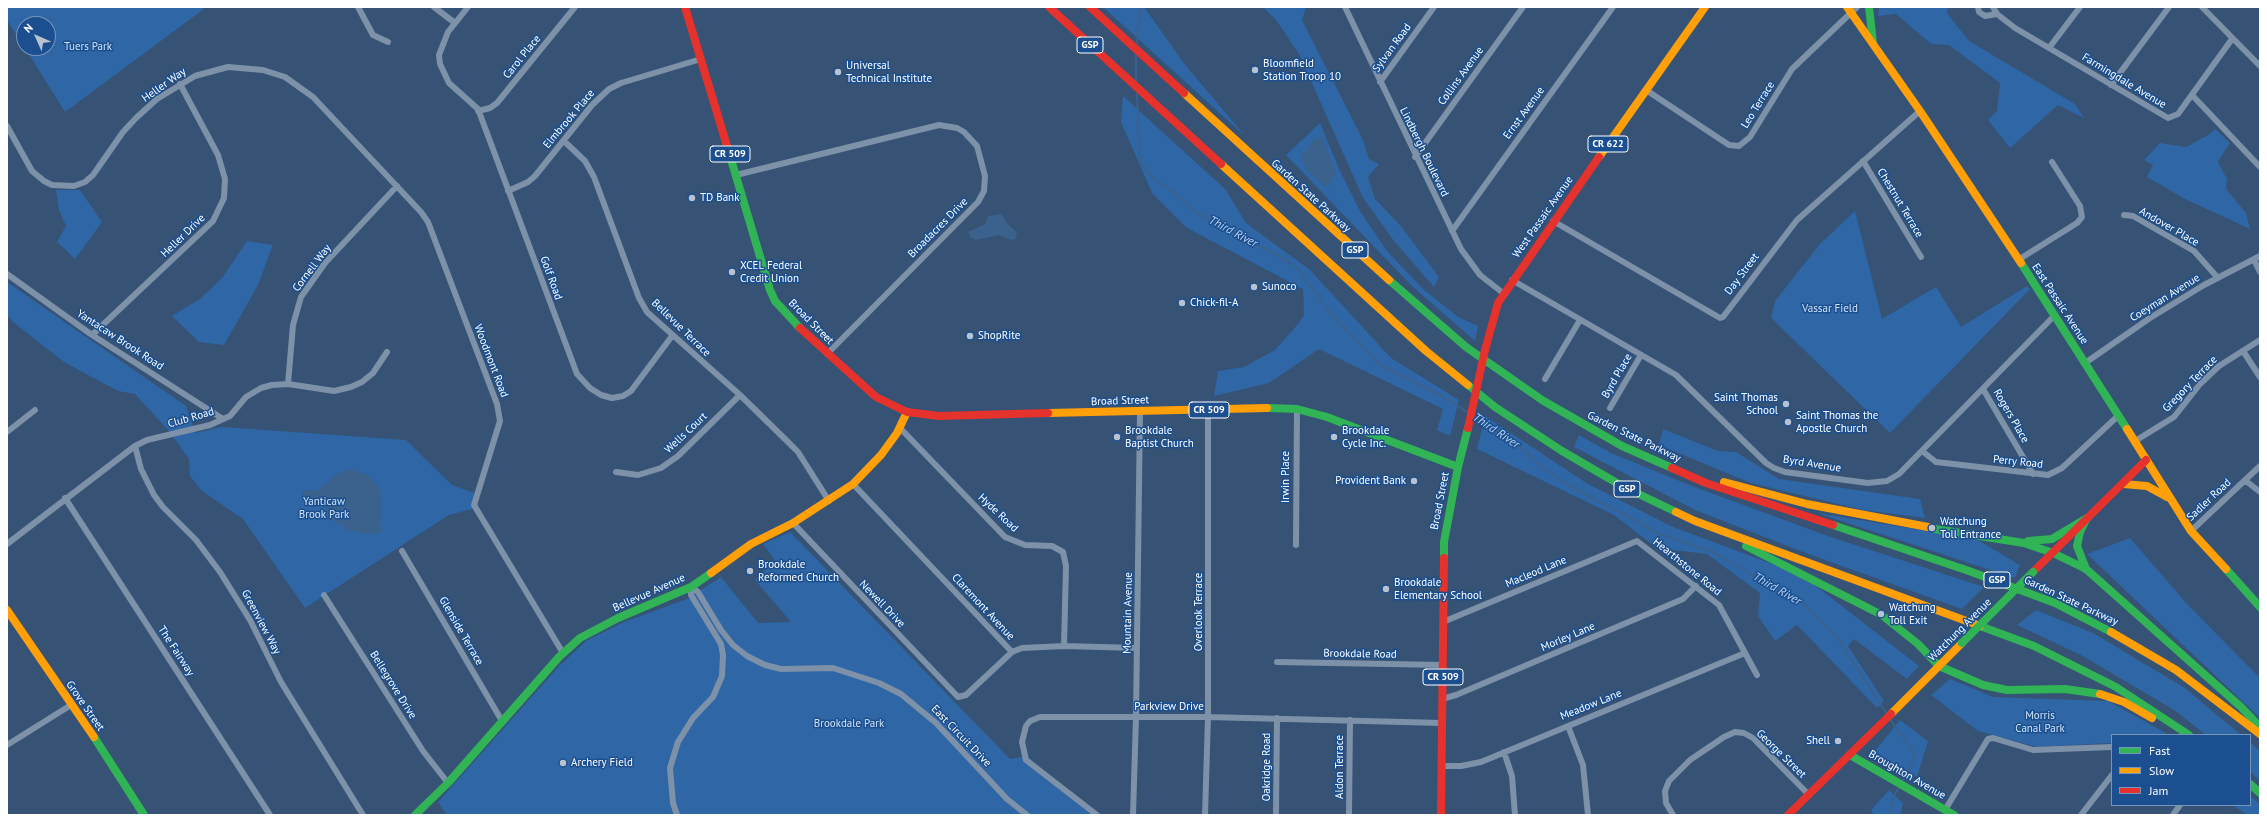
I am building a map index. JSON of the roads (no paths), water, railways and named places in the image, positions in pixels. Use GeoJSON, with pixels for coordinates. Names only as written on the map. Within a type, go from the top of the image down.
{"type":"FeatureCollection","features":[{"type":"Feature","properties":{"kind":"main road","name":"Broad Street"},"geometry":{"type":"LineString","coordinates":[[685,7],[770,290],[785,313],[827,354],[868,392],[896,409],[907,412],[942,416],[1297,409],[1327,417],[1458,467],[1444,542],[1443,665],[1440,723],[1442,815]]}},
{"type":"Feature","properties":{"kind":"main road","name":"GSP"},"geometry":{"type":"LineString","coordinates":[[1049,7],[1398,326],[1462,381],[1501,411],[1568,455],[1622,486],[1695,521],[2034,646],[2116,687],[2187,734]]}},
{"type":"Feature","properties":{"kind":"main road","name":"Garden State Parkway"},"geometry":{"type":"LineString","coordinates":[[1090,7],[1391,283],[1466,347],[1504,374],[1579,422],[1664,465],[1750,499],[1969,570],[2055,603],[2124,638],[2176,670],[2214,697],[2260,734]]}},
{"type":"Feature","properties":{"kind":"main road","name":"West Passaic Avenue"},"geometry":{"type":"LineString","coordinates":[[1458,467],[1494,312],[1503,293],[1705,7]]}},
{"type":"Feature","properties":{"kind":"main road"},"geometry":{"type":"LineString","coordinates":[[1869,7],[1873,44]]}},
{"type":"Feature","properties":{"kind":"main road","name":"East Passaic Avenue"},"geometry":{"type":"LineString","coordinates":[[1852,9],[1873,44],[1920,111],[2055,315],[2136,441],[2146,460],[2191,531],[2260,607]]}},
{"type":"Feature","properties":{"kind":"main road","name":"Bellevue Avenue"},"geometry":{"type":"LineString","coordinates":[[415,815],[448,783],[563,653],[580,638],[597,628],[691,587],[751,544],[793,523],[829,501],[853,484],[881,454],[900,428],[907,412]]}},
{"type":"Feature","properties":{"kind":"main road","name":"Watchung Avenue"},"geometry":{"type":"LineString","coordinates":[[1788,815],[2146,460]]}},
{"type":"Feature","properties":{"kind":"main road"},"geometry":{"type":"LineString","coordinates":[[1664,465],[1806,504],[1932,528],[2015,540],[2052,539],[2088,518]]}},
{"type":"Feature","properties":{"kind":"main road"},"geometry":{"type":"LineString","coordinates":[[2123,484],[2147,486],[2158,490],[2174,504]]}},
{"type":"Feature","properties":{"kind":"main road"},"geometry":{"type":"LineString","coordinates":[[2086,569],[2078,553],[2077,540],[2088,518]]}},
{"type":"Feature","properties":{"kind":"main road"},"geometry":{"type":"LineString","coordinates":[[1695,521],[1813,578],[1881,614],[1918,644],[1939,666],[1994,688],[2082,690],[2111,697],[2140,711],[2177,734]]}},
{"type":"Feature","properties":{"kind":"main road"},"geometry":{"type":"LineString","coordinates":[[2015,540],[2053,553],[2086,569],[2224,692],[2260,727]]}},
{"type":"Feature","properties":{"kind":"main road","name":"Grove Street"},"geometry":{"type":"LineString","coordinates":[[7,610],[108,758],[143,814]]}},
{"type":"Feature","properties":{"kind":"main road","name":"Broughton Avenue"},"geometry":{"type":"LineString","coordinates":[[1850,755],[1954,815]]}},
{"type":"Feature","properties":{"kind":"main road"},"geometry":{"type":"LineString","coordinates":[[2251,785],[2260,793]]}},
{"type":"Feature","properties":{"kind":"street"},"geometry":{"type":"LineString","coordinates":[[358,7],[374,35],[388,42]]}},
{"type":"Feature","properties":{"kind":"street"},"geometry":{"type":"LineString","coordinates":[[434,7],[455,23],[468,7]]}},
{"type":"Feature","properties":{"kind":"street","name":"Carol Place"},"geometry":{"type":"LineString","coordinates":[[478,111],[490,108],[498,103],[575,7]]}},
{"type":"Feature","properties":{"kind":"street","name":"Sylvan Road"},"geometry":{"type":"LineString","coordinates":[[1380,82],[1434,7]]}},
{"type":"Feature","properties":{"kind":"street","name":"Collins Avenue"},"geometry":{"type":"LineString","coordinates":[[1415,157],[1523,7]]}},
{"type":"Feature","properties":{"kind":"street","name":"Ernst Avenue"},"geometry":{"type":"LineString","coordinates":[[1452,231],[1612,7]]}},
{"type":"Feature","properties":{"kind":"street"},"geometry":{"type":"LineString","coordinates":[[1978,7],[1979,12],[1985,16],[1996,14],[1993,7]]}},
{"type":"Feature","properties":{"kind":"street"},"geometry":{"type":"LineString","coordinates":[[2049,48],[2080,7]]}},
{"type":"Feature","properties":{"kind":"street"},"geometry":{"type":"LineString","coordinates":[[2111,85],[2169,7]]}},
{"type":"Feature","properties":{"kind":"street"},"geometry":{"type":"LineString","coordinates":[[2202,7],[2260,66]]}},
{"type":"Feature","properties":{"kind":"street","name":"Lindbergh Boulevard"},"geometry":{"type":"LineString","coordinates":[[1347,8],[1415,157],[1452,231],[1469,262],[1490,284],[1503,293]]}},
{"type":"Feature","properties":{"kind":"street","name":"Leo Terrace"},"geometry":{"type":"LineString","coordinates":[[1646,90],[1728,146],[1739,146],[1750,137],[1792,69],[1852,9]]}},
{"type":"Feature","properties":{"kind":"street","name":"Farmingdale Avenue"},"geometry":{"type":"LineString","coordinates":[[1996,14],[2049,48],[2168,118],[2174,117],[2192,95],[2232,39]]}},
{"type":"Feature","properties":{"kind":"street","name":"Golf Road"},"geometry":{"type":"LineString","coordinates":[[455,23],[448,32],[439,55],[444,74],[449,83],[474,103],[478,111],[571,363],[577,374],[590,388],[601,395],[612,398],[628,393],[672,336]]}},
{"type":"Feature","properties":{"kind":"street","name":"Elmbrook Place"},"geometry":{"type":"LineString","coordinates":[[508,191],[528,182],[535,176],[592,105],[609,89],[621,82],[701,59]]}},
{"type":"Feature","properties":{"kind":"street","name":"Heller Way"},"geometry":{"type":"LineString","coordinates":[[7,126],[32,171],[44,181],[52,185],[74,186],[85,182],[93,175],[123,132],[136,118],[157,99],[180,84],[206,72],[228,67],[257,69],[285,77],[313,97],[397,186]]}},
{"type":"Feature","properties":{"kind":"street","name":"Heller Drive"},"geometry":{"type":"LineString","coordinates":[[92,335],[213,221],[224,198],[225,179],[218,155],[180,84]]}},
{"type":"Feature","properties":{"kind":"street"},"geometry":{"type":"LineString","coordinates":[[2192,95],[2260,167]]}},
{"type":"Feature","properties":{"kind":"street","name":"Day Street"},"geometry":{"type":"LineString","coordinates":[[1553,221],[1720,318],[1723,317],[1797,220],[1920,111]]}},
{"type":"Feature","properties":{"kind":"street","name":"Broadacres Drive"},"geometry":{"type":"LineString","coordinates":[[736,175],[939,125],[957,128],[964,132],[977,146],[985,176],[984,191],[978,202],[827,354]]}},
{"type":"Feature","properties":{"kind":"street","name":"Bellevue Terrace"},"geometry":{"type":"LineString","coordinates":[[564,141],[585,161],[594,177],[639,298],[647,312],[672,336],[740,395],[798,452],[829,501]]}},
{"type":"Feature","properties":{"kind":"street","name":"Chestnut Terrace"},"geometry":{"type":"LineString","coordinates":[[1863,160],[1921,257]]}},
{"type":"Feature","properties":{"kind":"street"},"geometry":{"type":"LineString","coordinates":[[2018,260],[2077,223],[2082,216],[2080,206],[2052,162]]}},
{"type":"Feature","properties":{"kind":"street","name":"Cornell Way"},"geometry":{"type":"LineString","coordinates":[[288,384],[293,325],[301,297],[325,263],[397,186]]}},
{"type":"Feature","properties":{"kind":"street","name":"Woodmont Road"},"geometry":{"type":"LineString","coordinates":[[397,186],[421,212],[428,222],[497,404],[500,421],[474,504],[563,653]]}},
{"type":"Feature","properties":{"kind":"street","name":"Andover Place"},"geometry":{"type":"LineString","coordinates":[[2124,215],[2133,216],[2194,251],[2218,278]]}},
{"type":"Feature","properties":{"kind":"street","name":"Coeyman Avenue"},"geometry":{"type":"LineString","coordinates":[[2085,363],[2150,318],[2218,278],[2260,256]]}},
{"type":"Feature","properties":{"kind":"street"},"geometry":{"type":"LineString","coordinates":[[2254,260],[2260,272]]}},
{"type":"Feature","properties":{"kind":"street","name":"Yantacaw Brook Road"},"geometry":{"type":"LineString","coordinates":[[7,274],[92,335],[223,419]]}},
{"type":"Feature","properties":{"kind":"street","name":"Byrd Avenue"},"geometry":{"type":"LineString","coordinates":[[1512,280],[1676,375],[1766,463],[1774,468],[1785,472],[1877,483],[1899,474],[2055,315]]}},
{"type":"Feature","properties":{"kind":"street"},"geometry":{"type":"LineString","coordinates":[[1545,379],[1580,320]]}},
{"type":"Feature","properties":{"kind":"street","name":"Gregory Terrace"},"geometry":{"type":"LineString","coordinates":[[2136,441],[2174,417],[2200,384],[2219,366],[2260,340]]}},
{"type":"Feature","properties":{"kind":"street"},"geometry":{"type":"LineString","coordinates":[[2243,351],[2260,377]]}},
{"type":"Feature","properties":{"kind":"street","name":"Club Road"},"geometry":{"type":"LineString","coordinates":[[7,544],[65,498],[135,446],[147,440],[210,425],[230,416],[246,397],[261,388],[272,384],[288,384],[334,391],[351,387],[362,382],[373,373],[387,352]]}},
{"type":"Feature","properties":{"kind":"street","name":"Byrd Place"},"geometry":{"type":"LineString","coordinates":[[1610,408],[1640,355]]}},
{"type":"Feature","properties":{"kind":"street","name":"Rogers Place"},"geometry":{"type":"LineString","coordinates":[[1983,389],[2033,474]]}},
{"type":"Feature","properties":{"kind":"street","name":"Wells Court"},"geometry":{"type":"LineString","coordinates":[[616,472],[638,476],[661,468],[678,456],[740,395]]}},
{"type":"Feature","properties":{"kind":"street","name":"Irwin Place"},"geometry":{"type":"LineString","coordinates":[[1296,545],[1297,409]]}},
{"type":"Feature","properties":{"kind":"street"},"geometry":{"type":"LineString","coordinates":[[7,432],[35,410]]}},
{"type":"Feature","properties":{"kind":"street","name":"Overlook Terrace"},"geometry":{"type":"LineString","coordinates":[[1205,815],[1208,717],[1208,410]]}},
{"type":"Feature","properties":{"kind":"street","name":"Mountain Avenue"},"geometry":{"type":"LineString","coordinates":[[1132,815],[1136,717],[1140,411]]}},
{"type":"Feature","properties":{"kind":"street","name":"Perry Road"},"geometry":{"type":"LineString","coordinates":[[1922,451],[1936,462],[2033,474],[2054,473],[2118,415]]}},
{"type":"Feature","properties":{"kind":"street","name":"Hyde Road"},"geometry":{"type":"LineString","coordinates":[[900,428],[1005,537],[1026,545],[1052,546],[1063,552],[1066,566],[1064,646]]}},
{"type":"Feature","properties":{"kind":"street","name":"Greenview Way"},"geometry":{"type":"LineString","coordinates":[[135,446],[141,469],[154,495],[163,507],[196,540],[220,572],[250,620],[284,687],[363,815]]}},
{"type":"Feature","properties":{"kind":"street"},"geometry":{"type":"LineString","coordinates":[[2246,481],[2260,466]]}},
{"type":"Feature","properties":{"kind":"street","name":"Sadler Road"},"geometry":{"type":"LineString","coordinates":[[2191,531],[2246,481],[2260,492]]}},
{"type":"Feature","properties":{"kind":"street","name":"Claremont Avenue"},"geometry":{"type":"LineString","coordinates":[[853,484],[1012,652],[1022,648],[1064,646],[1137,648]]}},
{"type":"Feature","properties":{"kind":"street","name":"The Fairway"},"geometry":{"type":"LineString","coordinates":[[65,498],[270,815]]}},
{"type":"Feature","properties":{"kind":"street","name":"Newell Drive"},"geometry":{"type":"LineString","coordinates":[[793,523],[958,697],[966,695],[1012,652]]}},
{"type":"Feature","properties":{"kind":"street","name":"Macleod Lane"},"geometry":{"type":"LineString","coordinates":[[1443,622],[1637,541]]}},
{"type":"Feature","properties":{"kind":"street","name":"Hearthstone Road"},"geometry":{"type":"LineString","coordinates":[[1637,541],[1719,605],[1757,675]]}},
{"type":"Feature","properties":{"kind":"street","name":"Glenside Terrace"},"geometry":{"type":"LineString","coordinates":[[402,551],[502,721]]}},
{"type":"Feature","properties":{"kind":"street","name":"Morley Lane"},"geometry":{"type":"LineString","coordinates":[[1442,699],[1456,695],[1683,599],[1696,586]]}},
{"type":"Feature","properties":{"kind":"street"},"geometry":{"type":"LineString","coordinates":[[677,815],[673,803],[670,768],[678,742],[693,718],[712,697],[722,676],[723,656],[721,644],[691,595],[691,587]]}},
{"type":"Feature","properties":{"kind":"street","name":"East Circuit Drive"},"geometry":{"type":"LineString","coordinates":[[691,587],[698,592],[721,630],[733,645],[747,656],[765,665],[781,669],[833,668],[879,683],[901,694],[936,723],[1007,799],[1026,815]]}},
{"type":"Feature","properties":{"kind":"street","name":"Bellegrove Drive"},"geometry":{"type":"LineString","coordinates":[[324,595],[423,751],[448,783]]}},
{"type":"Feature","properties":{"kind":"street","name":"Meadow Lane"},"geometry":{"type":"LineString","coordinates":[[1441,766],[1470,765],[1745,652]]}},
{"type":"Feature","properties":{"kind":"street","name":"Brookdale Road"},"geometry":{"type":"LineString","coordinates":[[1277,662],[1443,665]]}},
{"type":"Feature","properties":{"kind":"street"},"geometry":{"type":"LineString","coordinates":[[7,744],[71,705]]}},
{"type":"Feature","properties":{"kind":"street","name":"Parkview Drive"},"geometry":{"type":"LineString","coordinates":[[1097,815],[1026,760],[1022,742],[1026,726],[1030,721],[1040,717],[1208,717],[1440,723]]}},
{"type":"Feature","properties":{"kind":"street","name":"Oakridge Road"},"geometry":{"type":"LineString","coordinates":[[1276,815],[1277,718]]}},
{"type":"Feature","properties":{"kind":"street","name":"Aldon Terrace"},"geometry":{"type":"LineString","coordinates":[[1349,815],[1350,720]]}},
{"type":"Feature","properties":{"kind":"street"},"geometry":{"type":"LineString","coordinates":[[1568,726],[1583,765],[1588,815]]}},
{"type":"Feature","properties":{"kind":"street","name":"George Street"},"geometry":{"type":"LineString","coordinates":[[1673,815],[1666,803],[1665,791],[1669,781],[1690,760],[1724,737],[1735,732],[1744,733],[1753,738],[1809,795]]}},
{"type":"Feature","properties":{"kind":"street"},"geometry":{"type":"LineString","coordinates":[[1945,810],[1988,739],[1993,738],[2033,750],[2111,747]]}},
{"type":"Feature","properties":{"kind":"street"},"geometry":{"type":"LineString","coordinates":[[1504,752],[1512,776],[1515,815]]}},
{"type":"Feature","properties":{"kind":"street"},"geometry":{"type":"LineString","coordinates":[[2081,815],[2111,776]]}},
{"type":"Feature","properties":{"kind":"street"},"geometry":{"type":"LineString","coordinates":[[2173,815],[2179,806]]}},
{"type":"Feature","properties":{"kind":"waterway","name":"Third River"},"geometry":{"type":"LineString","coordinates":[[1137,44],[1140,7]]}},
{"type":"Feature","properties":{"kind":"waterway","name":"Third River"},"geometry":{"type":"LineString","coordinates":[[1136,54],[1136,82]]}},
{"type":"Feature","properties":{"kind":"waterway","name":"Third River"},"geometry":{"type":"LineString","coordinates":[[1137,94],[1140,162],[1155,180],[1171,190],[1195,212],[1295,265],[1329,311],[1379,364],[1445,398],[1469,413]]}},
{"type":"Feature","properties":{"kind":"waterway","name":"Third River"},"geometry":{"type":"LineString","coordinates":[[1473,416],[1519,446],[1545,469],[1567,484],[1660,534],[1711,551],[1803,603],[1837,637],[1887,714]]}},
{"type":"Feature","properties":{"kind":"waterway","name":"Third River"},"geometry":{"type":"LineString","coordinates":[[1889,718],[1915,754],[1911,767],[1902,782]]}},
{"type":"Feature","properties":{"kind":"waterway","name":"Third River"},"geometry":{"type":"LineString","coordinates":[[1889,815],[1893,797],[1900,786]]}},
{"type":"Feature","properties":{"kind":"place","name":"Bloomfield Station Troop 10"},"geometry":{"type":"Point","coordinates":[1255,70]}},
{"type":"Feature","properties":{"kind":"place","name":"Universal Technical Institute"},"geometry":{"type":"Point","coordinates":[838,72]}},
{"type":"Feature","properties":{"kind":"place","name":"TD Bank"},"geometry":{"type":"Point","coordinates":[692,198]}},
{"type":"Feature","properties":{"kind":"place","name":"XCEL Federal Credit Union"},"geometry":{"type":"Point","coordinates":[732,272]}},
{"type":"Feature","properties":{"kind":"place","name":"Sunoco"},"geometry":{"type":"Point","coordinates":[1254,287]}},
{"type":"Feature","properties":{"kind":"place","name":"Chick-fil-A"},"geometry":{"type":"Point","coordinates":[1182,303]}},
{"type":"Feature","properties":{"kind":"place","name":"ShopRite"},"geometry":{"type":"Point","coordinates":[970,336]}},
{"type":"Feature","properties":{"kind":"place","name":"Saint Thomas School"},"geometry":{"type":"Point","coordinates":[1786,404]}},
{"type":"Feature","properties":{"kind":"place","name":"Saint Thomas the Apostle Church"},"geometry":{"type":"Point","coordinates":[1788,422]}},
{"type":"Feature","properties":{"kind":"place","name":"Brookdale Baptist Church"},"geometry":{"type":"Point","coordinates":[1117,437]}},
{"type":"Feature","properties":{"kind":"place","name":"Brookdale Cycle Inc."},"geometry":{"type":"Point","coordinates":[1334,437]}},
{"type":"Feature","properties":{"kind":"place","name":"Provident Bank"},"geometry":{"type":"Point","coordinates":[1414,481]}},
{"type":"Feature","properties":{"kind":"place","name":"Watchung Toll Entrance"},"geometry":{"type":"Point","coordinates":[1932,528]}},
{"type":"Feature","properties":{"kind":"place","name":"Brookdale Reformed Church"},"geometry":{"type":"Point","coordinates":[750,571]}},
{"type":"Feature","properties":{"kind":"place","name":"Brookdale Elementary School"},"geometry":{"type":"Point","coordinates":[1386,589]}},
{"type":"Feature","properties":{"kind":"place","name":"Watchung Toll Exit"},"geometry":{"type":"Point","coordinates":[1881,614]}},
{"type":"Feature","properties":{"kind":"place","name":"Shell"},"geometry":{"type":"Point","coordinates":[1838,741]}},
{"type":"Feature","properties":{"kind":"place","name":"Archery Field"},"geometry":{"type":"Point","coordinates":[563,763]}},
{"type":"Feature","properties":{"kind":"park label","name":"Tuers Park"},"geometry":{"type":"Point","coordinates":[88,47]}},
{"type":"Feature","properties":{"kind":"park label","name":"Vassar Field"},"geometry":{"type":"Point","coordinates":[1830,309]}},
{"type":"Feature","properties":{"kind":"park label","name":"Yanticaw Brook Park"},"geometry":{"type":"Point","coordinates":[324,508]}},
{"type":"Feature","properties":{"kind":"park label","name":"Morris Canal Park"},"geometry":{"type":"Point","coordinates":[2040,722]}},
{"type":"Feature","properties":{"kind":"park label","name":"Brookdale Park"},"geometry":{"type":"Point","coordinates":[849,724]}}]}
